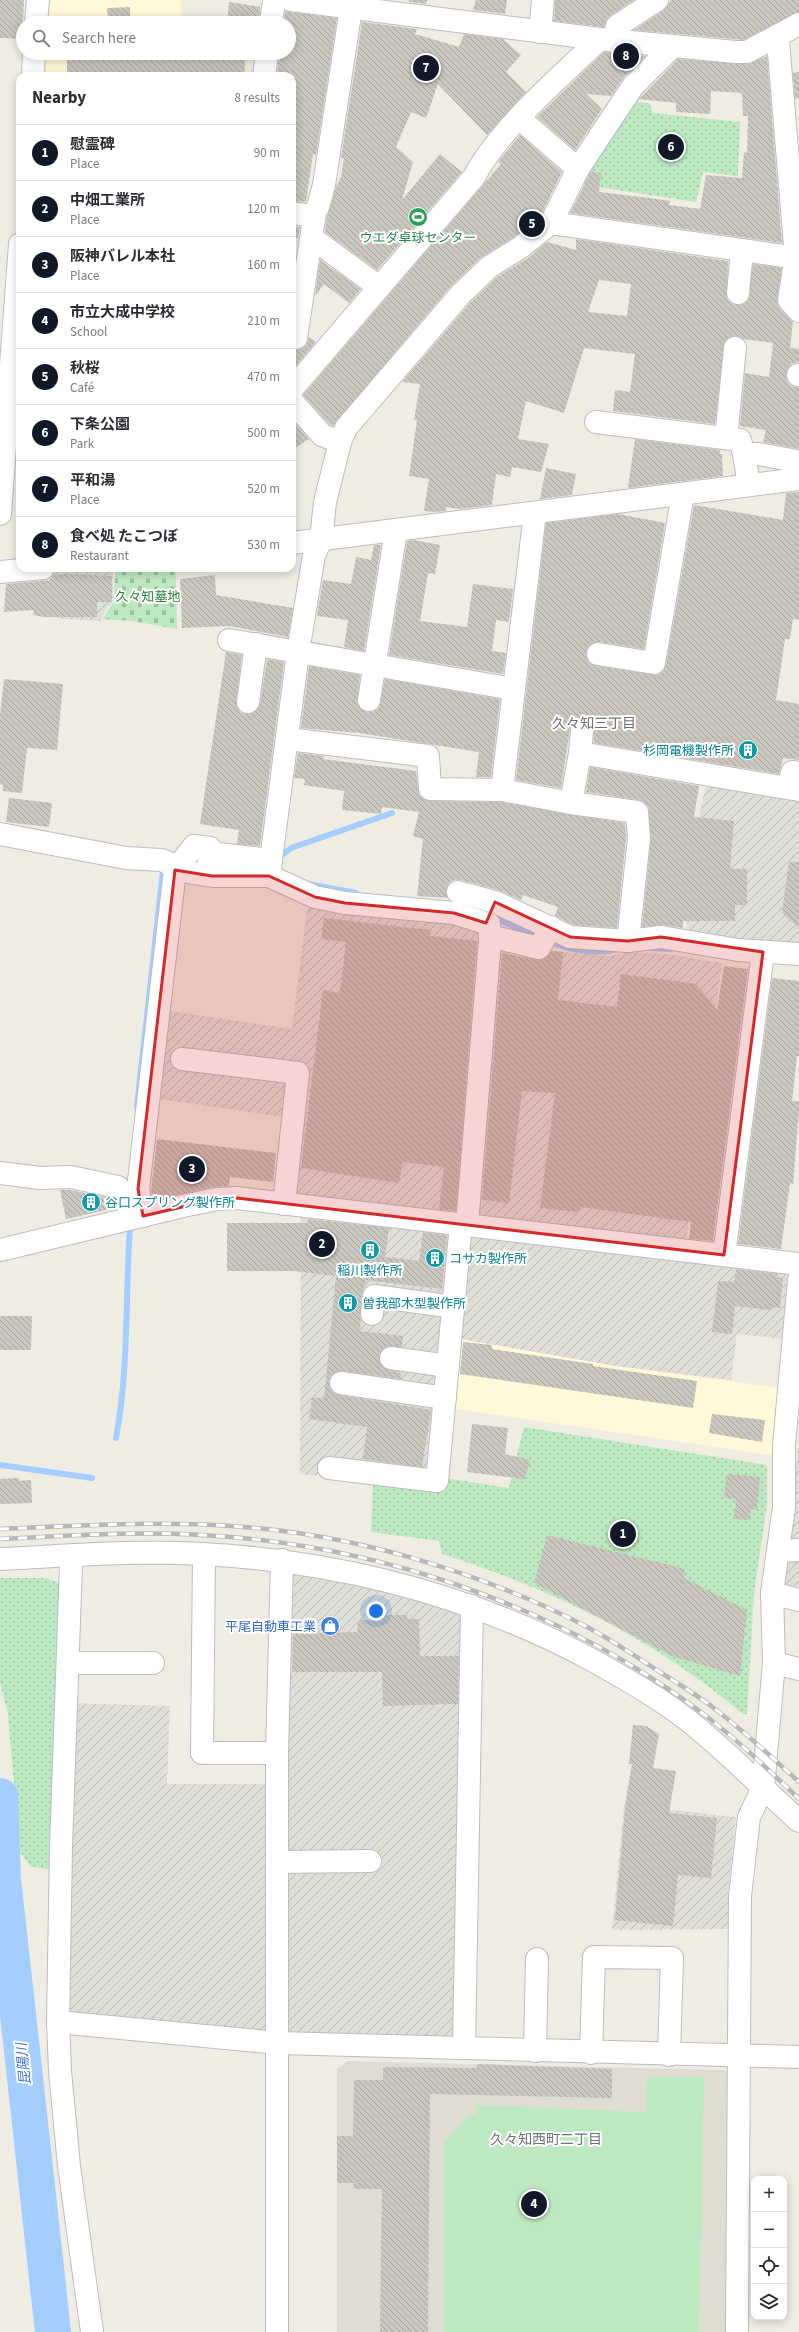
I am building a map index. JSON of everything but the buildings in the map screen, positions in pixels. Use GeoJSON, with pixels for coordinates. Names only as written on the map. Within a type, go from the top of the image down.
{"type":"FeatureCollection","features":[{"type":"Feature","properties":{"kind":"street"},"geometry":{"type":"LineString","coordinates":[[37,16],[38,0]]}},
{"type":"Feature","properties":{"kind":"street"},"geometry":{"type":"LineString","coordinates":[[272,16],[274,0]]}},
{"type":"Feature","properties":{"kind":"street"},"geometry":{"type":"LineString","coordinates":[[291,0],[321,2],[351,8],[606,40],[742,52],[799,24]]}},
{"type":"Feature","properties":{"kind":"street"},"geometry":{"type":"LineString","coordinates":[[540,32],[543,0]]}},
{"type":"Feature","properties":{"kind":"street"},"geometry":{"type":"LineString","coordinates":[[296,384],[474,176],[483,159],[519,118],[606,40],[617,26],[657,0]]}},
{"type":"Feature","properties":{"kind":"street"},"geometry":{"type":"LineString","coordinates":[[296,214],[311,216],[315,212],[318,207],[324,185],[351,8]]}},
{"type":"Feature","properties":{"kind":"street"},"geometry":{"type":"LineString","coordinates":[[775,37],[778,49],[797,257],[789,300],[799,311]]}},
{"type":"Feature","properties":{"kind":"street"},"geometry":{"type":"LineString","coordinates":[[271,867],[298,652],[314,555],[320,540],[325,502],[340,442],[346,428],[460,295],[489,267],[521,247],[551,223],[578,169],[633,86],[672,47]]}},
{"type":"Feature","properties":{"kind":"street"},"geometry":{"type":"LineString","coordinates":[[33,72],[34,60]]}},
{"type":"Feature","properties":{"kind":"street"},"geometry":{"type":"LineString","coordinates":[[265,72],[266,60]]}},
{"type":"Feature","properties":{"kind":"street"},"geometry":{"type":"LineString","coordinates":[[519,118],[578,169]]}},
{"type":"Feature","properties":{"kind":"street"},"geometry":{"type":"LineString","coordinates":[[296,338],[315,212]]}},
{"type":"Feature","properties":{"kind":"street"},"geometry":{"type":"LineString","coordinates":[[551,223],[797,257]]}},
{"type":"Feature","properties":{"kind":"street"},"geometry":{"type":"LineString","coordinates":[[312,238],[379,287]]}},
{"type":"Feature","properties":{"kind":"street"},"geometry":{"type":"LineString","coordinates":[[738,293],[742,250]]}},
{"type":"Feature","properties":{"kind":"street"},"geometry":{"type":"LineString","coordinates":[[0,514],[13,430],[8,292],[16,260]]}},
{"type":"Feature","properties":{"kind":"street"},"geometry":{"type":"LineString","coordinates":[[726,438],[735,348]]}},
{"type":"Feature","properties":{"kind":"street"},"geometry":{"type":"LineString","coordinates":[[296,406],[322,435],[340,442]]}},
{"type":"Feature","properties":{"kind":"street"},"geometry":{"type":"LineString","coordinates":[[596,422],[740,440],[744,454],[749,486]]}},
{"type":"Feature","properties":{"kind":"street"},"geometry":{"type":"LineString","coordinates":[[744,454],[758,454],[797,461],[799,465]]}},
{"type":"Feature","properties":{"kind":"street"},"geometry":{"type":"LineString","coordinates":[[296,543],[799,479]]}},
{"type":"Feature","properties":{"kind":"street"},"geometry":{"type":"LineString","coordinates":[[598,654],[654,663],[683,494]]}},
{"type":"Feature","properties":{"kind":"street"},"geometry":{"type":"LineString","coordinates":[[502,790],[535,513]]}},
{"type":"Feature","properties":{"kind":"street"},"geometry":{"type":"LineString","coordinates":[[369,700],[376,666],[396,531]]}},
{"type":"Feature","properties":{"kind":"street"},"geometry":{"type":"LineString","coordinates":[[0,572],[16,571]]}},
{"type":"Feature","properties":{"kind":"street"},"geometry":{"type":"LineString","coordinates":[[229,640],[514,690]]}},
{"type":"Feature","properties":{"kind":"street"},"geometry":{"type":"LineString","coordinates":[[248,702],[256,644]]}},
{"type":"Feature","properties":{"kind":"street"},"geometry":{"type":"LineString","coordinates":[[288,739],[428,756],[430,789],[502,790],[571,803],[637,812],[639,838],[628,941]]}},
{"type":"Feature","properties":{"kind":"street"},"geometry":{"type":"LineString","coordinates":[[571,803],[577,743],[796,784]]}},
{"type":"Feature","properties":{"kind":"street"},"geometry":{"type":"LineString","coordinates":[[0,834],[126,858],[161,860],[168,862],[175,870],[138,1188],[143,1216]]}},
{"type":"Feature","properties":{"kind":"street"},"geometry":{"type":"LineString","coordinates":[[175,870],[205,858],[271,867],[296,890],[315,897],[338,895],[427,904],[454,913],[488,930],[540,948],[551,928]]}},
{"type":"Feature","properties":{"kind":"street"},"geometry":{"type":"LineString","coordinates":[[458,892],[494,902],[570,937],[628,941],[661,937],[686,940],[724,948],[762,959],[799,954]]}},
{"type":"Feature","properties":{"kind":"street"},"geometry":{"type":"LineString","coordinates":[[329,1468],[437,1481],[454,1307],[480,1090],[488,930],[494,902]]}},
{"type":"Feature","properties":{"kind":"street"},"geometry":{"type":"LineString","coordinates":[[724,1255],[762,959]]}},
{"type":"Feature","properties":{"kind":"street"},"geometry":{"type":"LineString","coordinates":[[182,1059],[298,1073],[284,1204]]}},
{"type":"Feature","properties":{"kind":"street"},"geometry":{"type":"LineString","coordinates":[[0,1173],[40,1178],[71,1177],[118,1187],[126,1202],[143,1216]]}},
{"type":"Feature","properties":{"kind":"street"},"geometry":{"type":"LineString","coordinates":[[0,1250],[217,1199],[237,1198],[799,1264]]}},
{"type":"Feature","properties":{"kind":"street"},"geometry":{"type":"LineString","coordinates":[[737,2332],[740,1896],[749,1817],[763,1788],[774,1662],[772,1594],[784,1507],[784,1445],[799,1280]]}},
{"type":"Feature","properties":{"kind":"street"},"geometry":{"type":"LineString","coordinates":[[372,1314],[374,1296],[454,1307]]}},
{"type":"Feature","properties":{"kind":"street"},"geometry":{"type":"LineString","coordinates":[[391,1358],[448,1366]]}},
{"type":"Feature","properties":{"kind":"street"},"geometry":{"type":"LineString","coordinates":[[341,1384],[445,1398]]}},
{"type":"Feature","properties":{"kind":"street"},"geometry":{"type":"LineString","coordinates":[[778,1551],[799,1550]]}},
{"type":"Feature","properties":{"kind":"street"},"geometry":{"type":"LineString","coordinates":[[0,1559],[152,1552],[282,1560],[386,1580],[472,1606],[550,1638],[623,1678],[684,1718],[799,1821]]}},
{"type":"Feature","properties":{"kind":"street"},"geometry":{"type":"LineString","coordinates":[[204,1554],[202,1753],[277,1753]]}},
{"type":"Feature","properties":{"kind":"street"},"geometry":{"type":"LineString","coordinates":[[74,1555],[71,1564],[69,1662],[61,1847],[58,2022],[60,2071],[69,2166],[92,2332]]}},
{"type":"Feature","properties":{"kind":"street"},"geometry":{"type":"LineString","coordinates":[[277,2332],[277,1753],[282,1560]]}},
{"type":"Feature","properties":{"kind":"street"},"geometry":{"type":"LineString","coordinates":[[772,1594],[799,1600]]}},
{"type":"Feature","properties":{"kind":"street"},"geometry":{"type":"LineString","coordinates":[[464,2048],[472,1606]]}},
{"type":"Feature","properties":{"kind":"street"},"geometry":{"type":"LineString","coordinates":[[69,1662],[153,1663]]}},
{"type":"Feature","properties":{"kind":"street"},"geometry":{"type":"LineString","coordinates":[[774,1662],[799,1669]]}},
{"type":"Feature","properties":{"kind":"street"},"geometry":{"type":"LineString","coordinates":[[277,1862],[370,1861]]}},
{"type":"Feature","properties":{"kind":"street"},"geometry":{"type":"LineString","coordinates":[[591,2053],[594,1957],[672,1958],[669,2055]]}},
{"type":"Feature","properties":{"kind":"street"},"geometry":{"type":"LineString","coordinates":[[536,2051],[538,1959]]}},
{"type":"Feature","properties":{"kind":"street"},"geometry":{"type":"LineString","coordinates":[[58,2022],[278,2043],[591,2053],[799,2057]]}},
{"type":"Feature","properties":{"kind":"highlighted area"},"geometry":{"type":"Polygon","coordinates":[[[175,870],[212,876],[269,876],[315,897],[345,903],[454,913],[486,923],[495,902],[570,937],[628,941],[661,937],[763,952],[724,1255],[237,1198],[217,1199],[143,1216],[138,1189],[175,870]]]}},
{"type":"Feature","properties":{"kind":"shaded area"},"geometry":{"type":"Polygon","coordinates":[[[51,0],[181,0],[181,16],[42,16],[43,7],[51,0]]]}},
{"type":"Feature","properties":{"kind":"shaded area"},"geometry":{"type":"Polygon","coordinates":[[[39,60],[182,60],[183,72],[38,72],[39,60]]]}},
{"type":"Feature","properties":{"kind":"shaded area"},"geometry":{"type":"Polygon","coordinates":[[[50,572],[113,572],[113,601],[106,609],[100,621],[55,618],[55,598],[49,598],[50,572]]]}},
{"type":"Feature","properties":{"kind":"shaded area"},"geometry":{"type":"Polygon","coordinates":[[[707,779],[799,794],[799,950],[686,934],[692,853],[707,779]]]}},
{"type":"Feature","properties":{"kind":"shaded area"},"geometry":{"type":"Polygon","coordinates":[[[308,902],[484,927],[463,1220],[275,1202],[283,1117],[159,1099],[170,1011],[292,1029],[308,902]]]}},
{"type":"Feature","properties":{"kind":"shaded area"},"geometry":{"type":"Polygon","coordinates":[[[490,940],[563,952],[609,956],[629,952],[667,954],[722,963],[685,1250],[467,1225],[490,940]]]}},
{"type":"Feature","properties":{"kind":"shaded area"},"geometry":{"type":"Polygon","coordinates":[[[301,1217],[457,1227],[431,1485],[300,1474],[301,1217]]]}},
{"type":"Feature","properties":{"kind":"shaded area"},"geometry":{"type":"Polygon","coordinates":[[[465,1230],[791,1267],[785,1339],[737,1334],[731,1380],[616,1366],[455,1338],[465,1230]]]}},
{"type":"Feature","properties":{"kind":"shaded area"},"geometry":{"type":"Polygon","coordinates":[[[455,1338],[616,1366],[789,1389],[784,1457],[450,1408],[455,1338]]]}},
{"type":"Feature","properties":{"kind":"shaded area"},"geometry":{"type":"Polygon","coordinates":[[[799,1435],[799,1587],[785,1584],[799,1435]]]}},
{"type":"Feature","properties":{"kind":"shaded area"},"geometry":{"type":"Polygon","coordinates":[[[282,1560],[472,1606],[464,2048],[58,2022],[67,1703],[170,1706],[167,1784],[277,1784],[282,1560]]]}},
{"type":"Feature","properties":{"kind":"shaded area"},"geometry":{"type":"Polygon","coordinates":[[[624,1805],[736,1817],[728,1892],[729,1929],[612,1930],[624,1805]]]}},
{"type":"Feature","properties":{"kind":"shaded area"},"geometry":{"type":"Polygon","coordinates":[[[348,2061],[723,2070],[732,2075],[731,2332],[337,2332],[337,2069],[348,2061]]]}},
{"type":"Feature","properties":{"kind":"green space"},"geometry":{"type":"Polygon","coordinates":[[[631,102],[649,103],[653,113],[740,122],[738,176],[703,172],[696,202],[579,184],[631,102]]]}},
{"type":"Feature","properties":{"kind":"green space","name":"久々知墓地"},"geometry":{"type":"Polygon","coordinates":[[[115,572],[176,572],[177,629],[132,621],[103,619],[114,601],[115,572]]]}},
{"type":"Feature","properties":{"kind":"green space"},"geometry":{"type":"Polygon","coordinates":[[[524,1427],[767,1465],[767,1505],[754,1593],[747,1714],[743,1714],[710,1687],[638,1640],[562,1600],[522,1583],[442,1554],[439,1541],[371,1532],[373,1483],[443,1492],[445,1478],[509,1488],[524,1427]]]}},
{"type":"Feature","properties":{"kind":"green space"},"geometry":{"type":"Polygon","coordinates":[[[0,1578],[46,1578],[63,1585],[52,1870],[30,1866],[20,1852],[8,1715],[0,1682],[0,1578]]]}},
{"type":"Feature","properties":{"kind":"green space"},"geometry":{"type":"Polygon","coordinates":[[[647,2077],[704,2077],[699,2332],[444,2332],[444,2142],[469,2115],[476,2114],[476,2105],[645,2112],[647,2077]]]}},
{"type":"Feature","properties":{"kind":"waterway"},"geometry":{"type":"LineString","coordinates":[[277,859],[291,848],[392,813]]}},
{"type":"Feature","properties":{"kind":"waterway"},"geometry":{"type":"LineString","coordinates":[[137,1106],[163,871],[161,868]]}},
{"type":"Feature","properties":{"kind":"waterway"},"geometry":{"type":"LineString","coordinates":[[308,884],[356,893]]}},
{"type":"Feature","properties":{"kind":"waterway"},"geometry":{"type":"LineString","coordinates":[[492,917],[538,937],[569,948],[585,951],[618,949]]}},
{"type":"Feature","properties":{"kind":"waterway"},"geometry":{"type":"LineString","coordinates":[[649,948],[670,949]]}},
{"type":"Feature","properties":{"kind":"waterway"},"geometry":{"type":"LineString","coordinates":[[116,1438],[125,1360],[130,1228]]}},
{"type":"Feature","properties":{"kind":"waterway"},"geometry":{"type":"LineString","coordinates":[[0,1465],[92,1478]]}},
{"type":"Feature","properties":{"kind":"waterway","name":"昆陽川"},"geometry":{"type":"LineString","coordinates":[[0,1796],[3,1879],[53,2332]]}},
{"type":"Feature","properties":{"kind":"railway"},"geometry":{"type":"LineString","coordinates":[[0,1529],[152,1524],[244,1527],[332,1539],[421,1561],[508,1591],[589,1628],[608,1639],[710,1705],[755,1742],[799,1782]]}},
{"type":"Feature","properties":{"kind":"railway"},"geometry":{"type":"LineString","coordinates":[[0,1539],[100,1534],[176,1534],[266,1541],[331,1551],[395,1566],[458,1585],[519,1609],[578,1636],[636,1668],[690,1704],[719,1726],[799,1799]]}},
{"type":"Feature","properties":{"kind":"place","name":"食べ処 たこつぼ"},"geometry":{"type":"Point","coordinates":[626,56]}},
{"type":"Feature","properties":{"kind":"place","name":"平和湯"},"geometry":{"type":"Point","coordinates":[426,68]}},
{"type":"Feature","properties":{"kind":"place","name":"下条公園"},"geometry":{"type":"Point","coordinates":[671,147]}},
{"type":"Feature","properties":{"kind":"place","name":"ウエダ卓球センター"},"geometry":{"type":"Point","coordinates":[418,217]}},
{"type":"Feature","properties":{"kind":"place","name":"秋桜"},"geometry":{"type":"Point","coordinates":[532,224]}},
{"type":"Feature","properties":{"kind":"place","name":"杉岡電機製作所"},"geometry":{"type":"Point","coordinates":[748,750]}},
{"type":"Feature","properties":{"kind":"place","name":"阪神バレル本社"},"geometry":{"type":"Point","coordinates":[192,1169]}},
{"type":"Feature","properties":{"kind":"place","name":"谷口スプリング製作所"},"geometry":{"type":"Point","coordinates":[91,1202]}},
{"type":"Feature","properties":{"kind":"place","name":"中畑工業所"},"geometry":{"type":"Point","coordinates":[322,1244]}},
{"type":"Feature","properties":{"kind":"place","name":"稲川製作所"},"geometry":{"type":"Point","coordinates":[370,1250]}},
{"type":"Feature","properties":{"kind":"place","name":"コサカ製作所"},"geometry":{"type":"Point","coordinates":[435,1258]}},
{"type":"Feature","properties":{"kind":"place","name":"曽我部木型製作所"},"geometry":{"type":"Point","coordinates":[348,1303]}},
{"type":"Feature","properties":{"kind":"place","name":"慰霊碑"},"geometry":{"type":"Point","coordinates":[623,1534]}},
{"type":"Feature","properties":{"kind":"place","name":"平尾自動車工業"},"geometry":{"type":"Point","coordinates":[330,1626]}},
{"type":"Feature","properties":{"kind":"place","name":"市立大成中学校"},"geometry":{"type":"Point","coordinates":[534,2204]}},
{"type":"Feature","properties":{"kind":"district","name":"久々知三丁目"},"geometry":{"type":"Point","coordinates":[594,723]}},
{"type":"Feature","properties":{"kind":"district","name":"久々知西町二丁目"},"geometry":{"type":"Point","coordinates":[546,2139]}}]}
